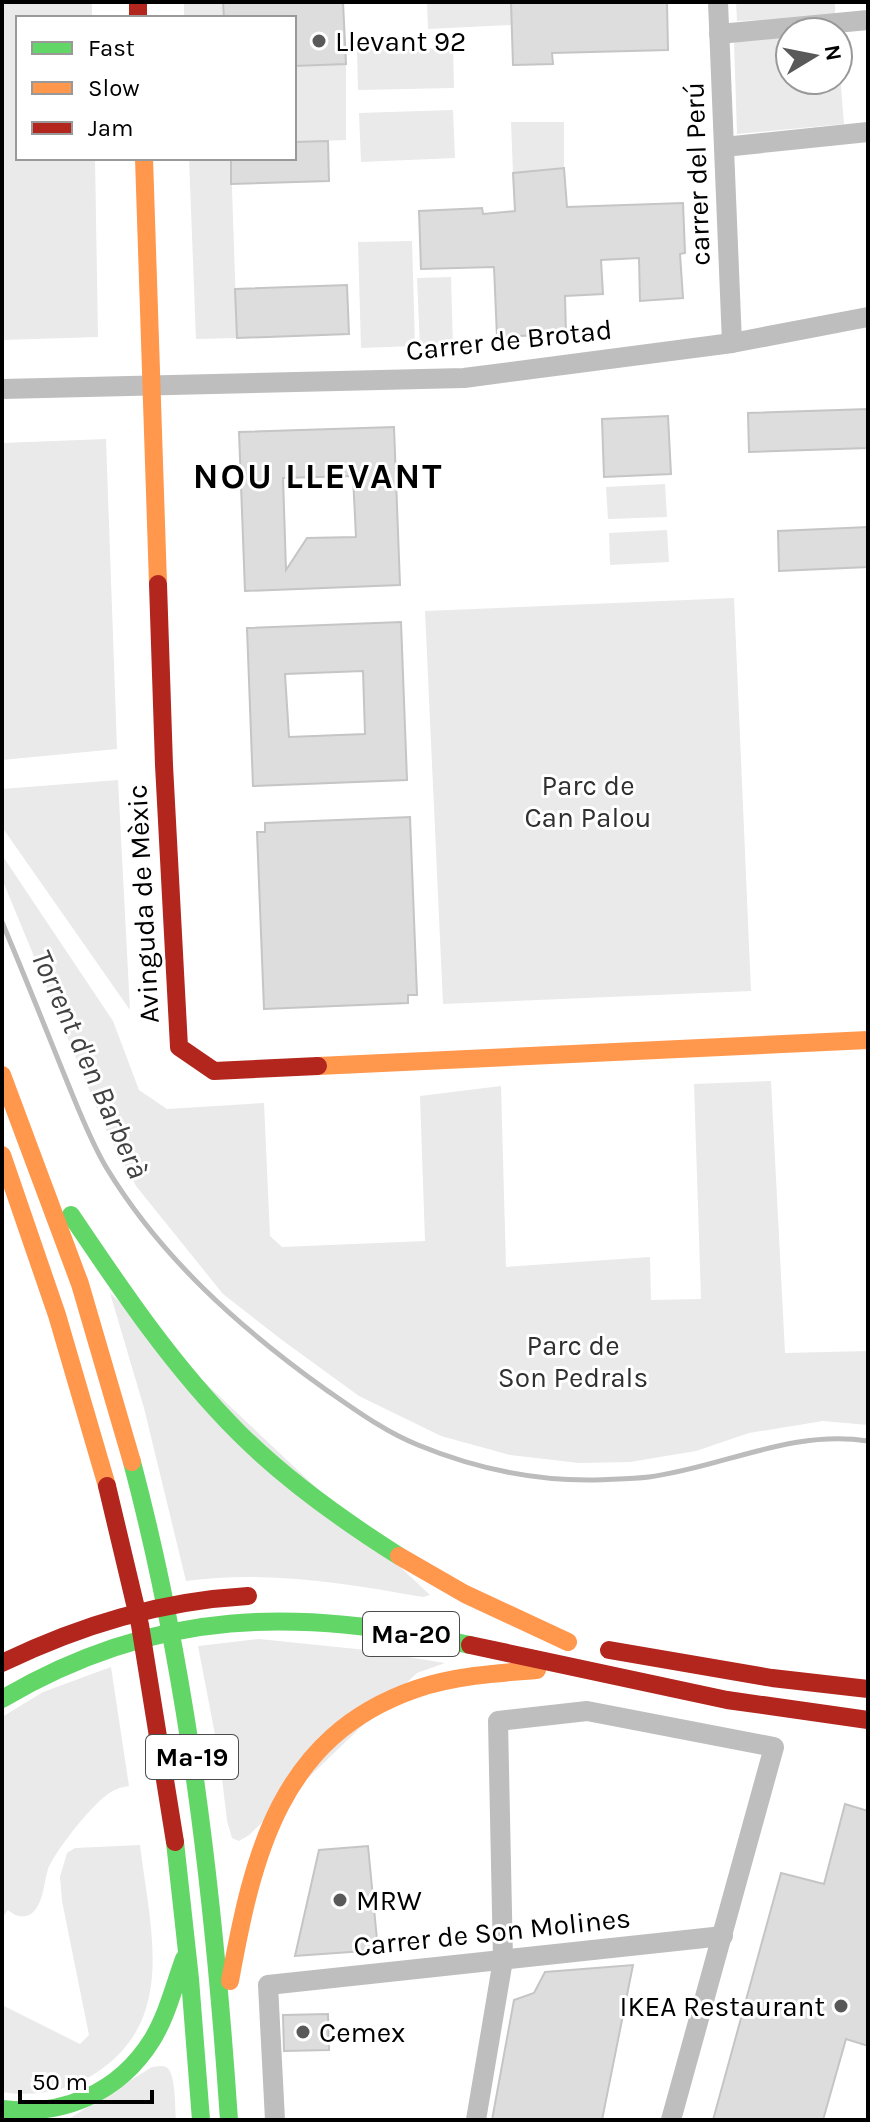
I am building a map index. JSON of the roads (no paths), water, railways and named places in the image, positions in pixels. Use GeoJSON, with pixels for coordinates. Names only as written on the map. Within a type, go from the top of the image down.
{"type":"FeatureCollection","features":[{"type":"Feature","properties":{"kind":"main road","name":"Avinguda de Mèxic"},"geometry":{"type":"LineString","coordinates":[[144,160],[164,765],[179,1047],[214,1071],[868,1040]]}},
{"type":"Feature","properties":{"kind":"main road","name":"Ma-19"},"geometry":{"type":"LineString","coordinates":[[2,1075],[80,1283],[106,1368],[156,1569],[179,1681],[203,1830],[223,2023],[229,2120]]}},
{"type":"Feature","properties":{"kind":"main road","name":"Ma-19"},"geometry":{"type":"LineString","coordinates":[[2,1155],[60,1321],[91,1425],[132,1587],[167,1782],[188,1949],[201,2120]]}},
{"type":"Feature","properties":{"kind":"main road"},"geometry":{"type":"LineString","coordinates":[[37,1162],[122,1291],[217,1410],[263,1456],[321,1502],[434,1577],[568,1642]]}},
{"type":"Feature","properties":{"kind":"main road"},"geometry":{"type":"LineString","coordinates":[[2,1663],[61,1635],[147,1608],[243,1596],[269,1596]]}},
{"type":"Feature","properties":{"kind":"main road","name":"Ma-20"},"geometry":{"type":"LineString","coordinates":[[2,1699],[70,1665],[160,1636],[243,1621],[308,1621],[357,1625],[453,1641],[736,1703],[868,1720]]}},
{"type":"Feature","properties":{"kind":"main road","name":"Ma-20"},"geometry":{"type":"LineString","coordinates":[[495,1628],[772,1678],[868,1689]]}},
{"type":"Feature","properties":{"kind":"main road"},"geometry":{"type":"LineString","coordinates":[[223,2023],[235,1953],[263,1841],[292,1782],[320,1747],[356,1718],[416,1689],[483,1676],[577,1667]]}},
{"type":"Feature","properties":{"kind":"main road"},"geometry":{"type":"LineString","coordinates":[[2,2109],[33,2112],[65,2107],[95,2094],[122,2076],[135,2064],[153,2038],[188,1949]]}},
{"type":"Feature","properties":{"kind":"street","name":"carrer del Perú"},"geometry":{"type":"LineString","coordinates":[[718,2],[732,343]]}},
{"type":"Feature","properties":{"kind":"street"},"geometry":{"type":"LineString","coordinates":[[719,34],[868,20]]}},
{"type":"Feature","properties":{"kind":"street"},"geometry":{"type":"LineString","coordinates":[[724,147],[868,132]]}},
{"type":"Feature","properties":{"kind":"street","name":"Carrer de Brotad"},"geometry":{"type":"LineString","coordinates":[[2,389],[464,378],[732,343],[868,317]]}},
{"type":"Feature","properties":{"kind":"street"},"geometry":{"type":"LineString","coordinates":[[476,2120],[503,1960],[498,1721],[587,1711],[774,1747],[671,2120]]}},
{"type":"Feature","properties":{"kind":"street","name":"Carrer de Son Molines"},"geometry":{"type":"LineString","coordinates":[[275,2120],[268,1985],[723,1936]]}},
{"type":"Feature","properties":{"kind":"waterway","name":"Torrent d'en Barberà"},"geometry":{"type":"LineString","coordinates":[[2,922],[89,1135],[106,1167],[151,1232],[233,1316],[293,1366],[382,1427],[406,1440],[461,1460],[527,1475],[572,1480],[649,1477],[812,1440],[868,1441]]}},
{"type":"Feature","properties":{"kind":"place","name":"Llevant 92"},"geometry":{"type":"Point","coordinates":[319,41]}},
{"type":"Feature","properties":{"kind":"place","name":"MRW"},"geometry":{"type":"Point","coordinates":[340,1900]}},
{"type":"Feature","properties":{"kind":"place","name":"IKEA Restaurant"},"geometry":{"type":"Point","coordinates":[841,2006]}},
{"type":"Feature","properties":{"kind":"place","name":"Cemex"},"geometry":{"type":"Point","coordinates":[303,2032]}},
{"type":"Feature","properties":{"kind":"district","name":"NOU LLEVANT"},"geometry":{"type":"Point","coordinates":[318,476]}},
{"type":"Feature","properties":{"kind":"park label","name":"Parc de Can Palou"},"geometry":{"type":"Point","coordinates":[588,801]}},
{"type":"Feature","properties":{"kind":"park label","name":"Parc de Son Pedrals"},"geometry":{"type":"Point","coordinates":[573,1361]}}]}
